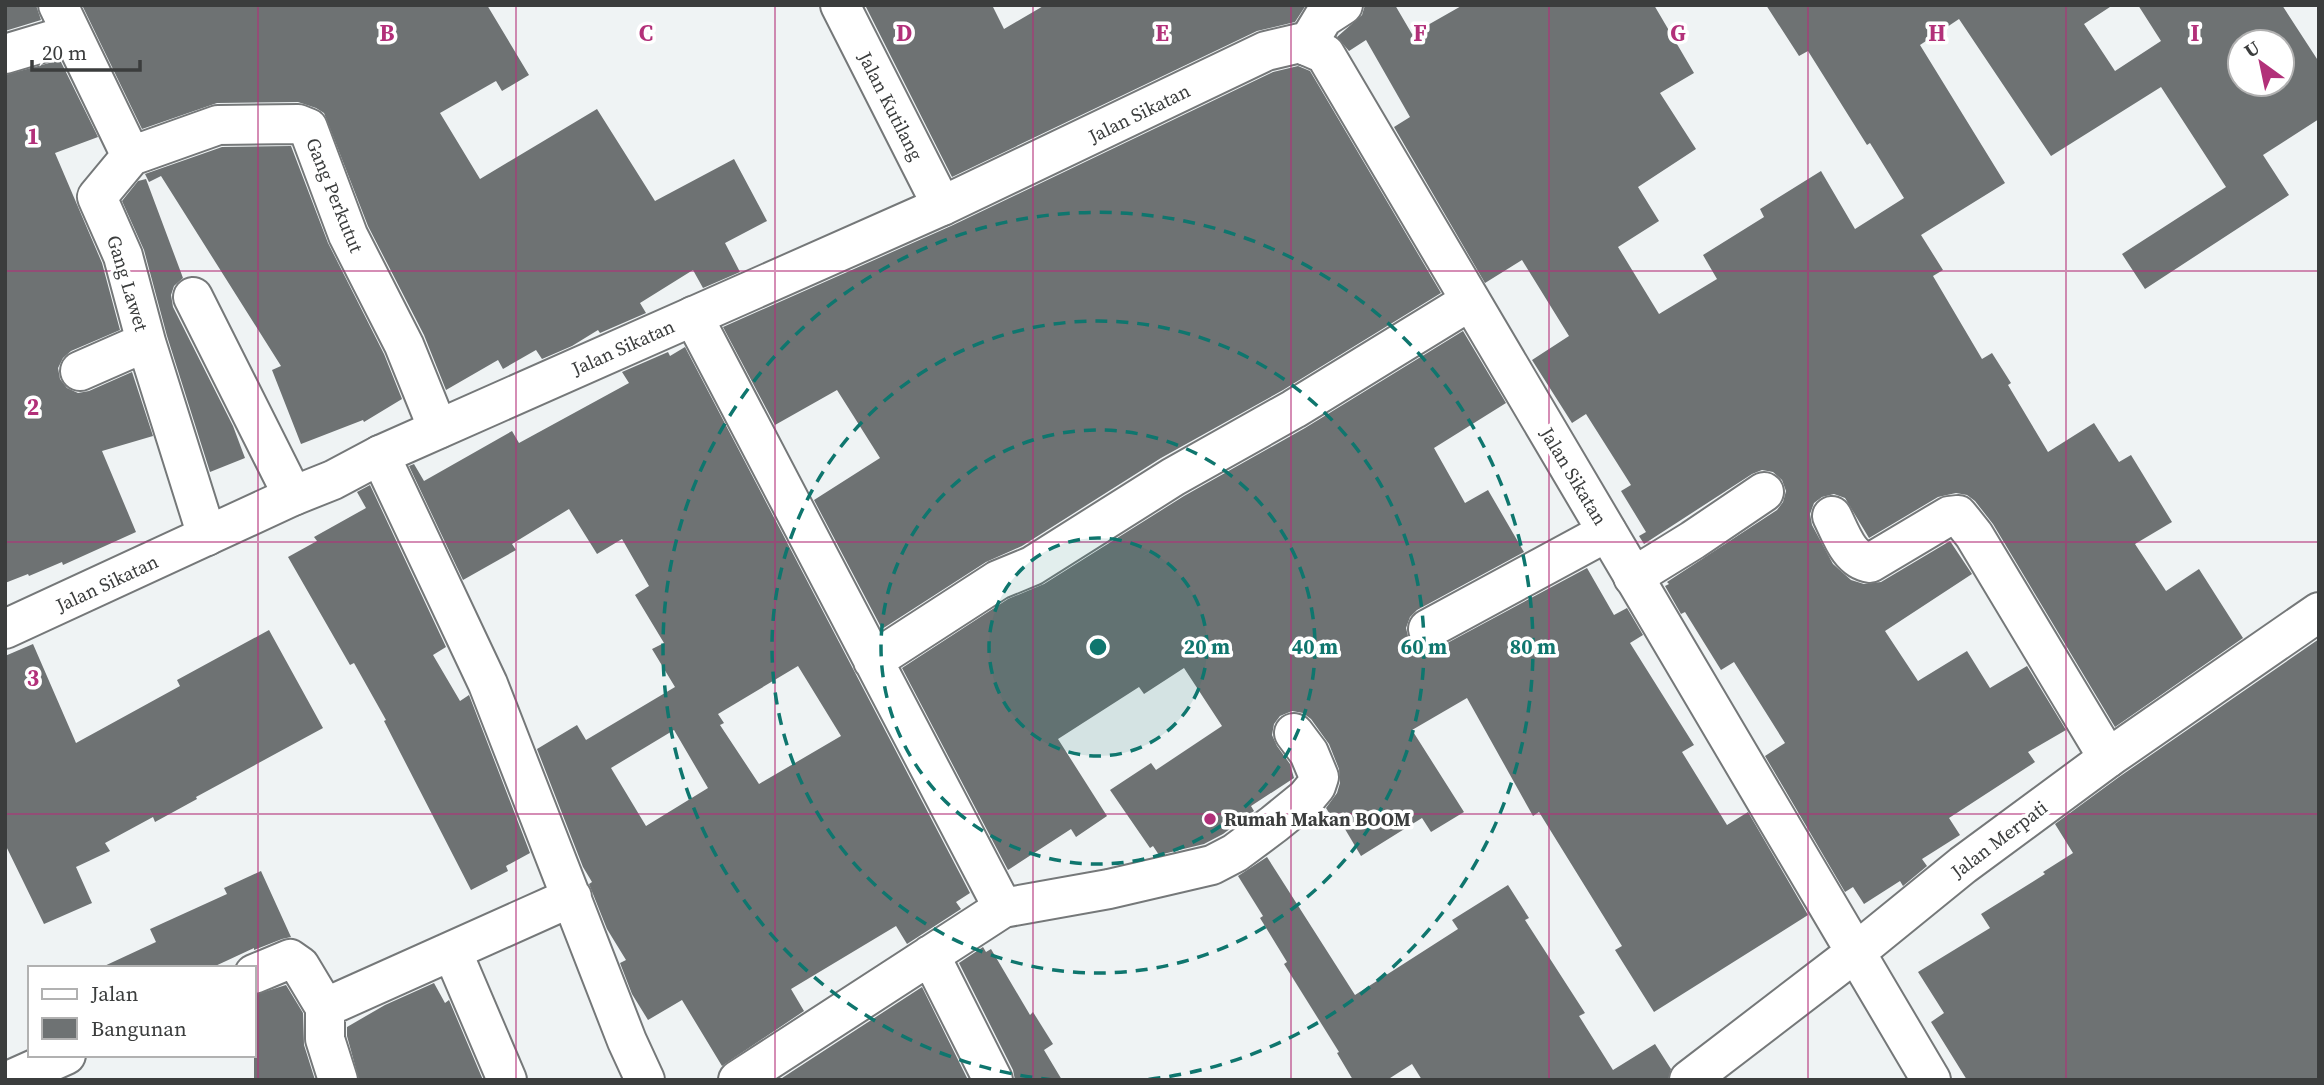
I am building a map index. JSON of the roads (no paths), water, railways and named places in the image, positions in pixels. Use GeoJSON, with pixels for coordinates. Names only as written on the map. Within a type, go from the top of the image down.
{"type":"FeatureCollection","features":[{"type":"Feature","properties":{"kind":"street","name":"Jalan Kutilang"},"geometry":{"type":"LineString","coordinates":[[840,5],[942,206]]}},
{"type":"Feature","properties":{"kind":"street"},"geometry":{"type":"LineString","coordinates":[[1306,46],[1323,18],[1343,5]]}},
{"type":"Feature","properties":{"kind":"street"},"geometry":{"type":"LineString","coordinates":[[5,54],[65,19],[131,156]]}},
{"type":"Feature","properties":{"kind":"street","name":"Jalan Sikatan"},"geometry":{"type":"LineString","coordinates":[[5,629],[333,480],[380,455],[942,206],[1266,51],[1300,43],[1325,54],[1931,1080]]}},
{"type":"Feature","properties":{"kind":"street","name":"Gang Perkutut"},"geometry":{"type":"LineString","coordinates":[[131,156],[218,125],[298,124],[308,128],[348,235],[404,345],[438,429]]}},
{"type":"Feature","properties":{"kind":"street","name":"Gang Lawet"},"geometry":{"type":"LineString","coordinates":[[131,156],[97,197],[123,256],[146,342],[207,536]]}},
{"type":"Feature","properties":{"kind":"street"},"geometry":{"type":"LineString","coordinates":[[193,297],[293,496]]}},
{"type":"Feature","properties":{"kind":"street"},"geometry":{"type":"LineString","coordinates":[[873,662],[998,580],[1032,566],[1173,477],[1294,409],[1470,301]]}},
{"type":"Feature","properties":{"kind":"street"},"geometry":{"type":"LineString","coordinates":[[693,316],[1003,908]]}},
{"type":"Feature","properties":{"kind":"street","name":"Gang Lawet"},"geometry":{"type":"LineString","coordinates":[[80,371],[146,342]]}},
{"type":"Feature","properties":{"kind":"street"},"geometry":{"type":"LineString","coordinates":[[380,455],[488,684],[627,1041],[645,1080]]}},
{"type":"Feature","properties":{"kind":"street"},"geometry":{"type":"LineString","coordinates":[[1633,577],[1764,492]]}},
{"type":"Feature","properties":{"kind":"street"},"geometry":{"type":"LineString","coordinates":[[1832,516],[1851,552],[1860,562],[1870,564],[1948,516],[1958,515],[1974,535],[2108,758]]}},
{"type":"Feature","properties":{"kind":"street"},"geometry":{"type":"LineString","coordinates":[[1428,629],[1607,532]]}},
{"type":"Feature","properties":{"kind":"street","name":"Jalan Merpati"},"geometry":{"type":"LineString","coordinates":[[1689,1080],[1856,952],[1963,865],[2108,758],[2319,612]]}},
{"type":"Feature","properties":{"kind":"street"},"geometry":{"type":"LineString","coordinates":[[738,1080],[1003,908],[1109,889],[1212,865],[1235,853],[1306,798],[1316,786],[1320,777],[1309,753],[1294,733]]}},
{"type":"Feature","properties":{"kind":"street"},"geometry":{"type":"LineString","coordinates":[[325,1005],[331,1005],[572,897]]}},
{"type":"Feature","properties":{"kind":"street"},"geometry":{"type":"LineString","coordinates":[[452,951],[507,1080]]}},
{"type":"Feature","properties":{"kind":"street"},"geometry":{"type":"LineString","coordinates":[[930,955],[993,1080]]}},
{"type":"Feature","properties":{"kind":"street"},"geometry":{"type":"LineString","coordinates":[[256,973],[290,959],[300,965],[325,1005],[325,1039],[338,1080]]}},
{"type":"Feature","properties":{"kind":"street"},"geometry":{"type":"LineString","coordinates":[[10,1080],[62,1057]]}},
{"type":"Feature","properties":{"kind":"place","name":"Rumah Makan BOOM"},"geometry":{"type":"Point","coordinates":[1210,819]}}]}
